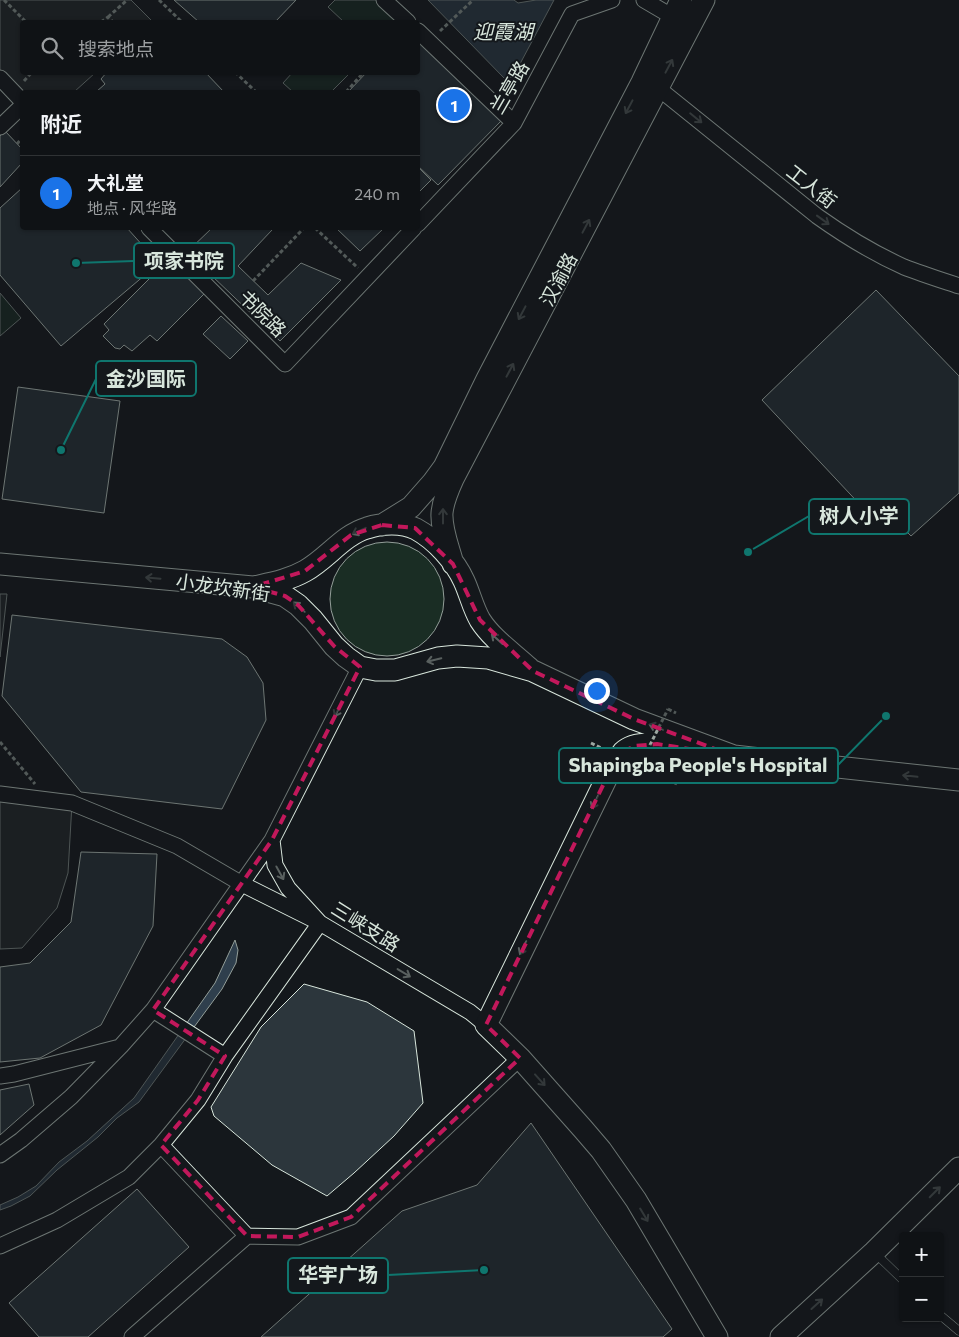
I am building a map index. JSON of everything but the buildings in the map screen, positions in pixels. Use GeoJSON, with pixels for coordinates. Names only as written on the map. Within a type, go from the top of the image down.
{"type":"FeatureCollection","features":[{"type":"Feature","properties":{"kind":"main road","name":"汉渝路"},"geometry":{"type":"LineString","coordinates":[[453,564],[442,514],[453,479],[704,0]]}},
{"type":"Feature","properties":{"kind":"main road","name":"汉渝路"},"geometry":{"type":"LineString","coordinates":[[382,525],[411,507],[444,467],[487,379],[642,82],[666,6]]}},
{"type":"Feature","properties":{"kind":"main road"},"geometry":{"type":"LineString","coordinates":[[253,587],[287,579],[305,571],[322,560],[352,535],[366,528],[382,525],[401,525],[415,528],[440,548],[453,564],[464,580],[480,620],[491,634],[533,671]]}},
{"type":"Feature","properties":{"kind":"main road","name":"小龙坎新街"},"geometry":{"type":"LineString","coordinates":[[0,564],[253,587],[285,596],[298,605],[313,620],[334,646],[360,667]]}},
{"type":"Feature","properties":{"kind":"main road"},"geometry":{"type":"LineString","coordinates":[[360,667],[376,670],[395,670],[438,658],[457,656],[488,658],[533,671],[634,719],[734,756]]}},
{"type":"Feature","properties":{"kind":"main road"},"geometry":{"type":"LineString","coordinates":[[718,1337],[636,1200],[618,1174],[584,1129],[520,1058],[486,1025],[611,769],[624,751],[635,746],[657,744],[734,756],[959,780]]}},
{"type":"Feature","properties":{"kind":"main road"},"geometry":{"type":"LineString","coordinates":[[781,1337],[874,1252],[959,1168]]}},
{"type":"Feature","properties":{"kind":"street"},"geometry":{"type":"LineString","coordinates":[[384,0],[406,20]]}},
{"type":"Feature","properties":{"kind":"street","name":"兰亭路"},"geometry":{"type":"LineString","coordinates":[[420,222],[514,123],[572,14],[612,0]]}},
{"type":"Feature","properties":{"kind":"street"},"geometry":{"type":"LineString","coordinates":[[644,0],[666,6]]}},
{"type":"Feature","properties":{"kind":"street"},"geometry":{"type":"LineString","coordinates":[[420,33],[514,123]]}},
{"type":"Feature","properties":{"kind":"street"},"geometry":{"type":"LineString","coordinates":[[0,78],[20,98]]}},
{"type":"Feature","properties":{"kind":"street","name":"工人街"},"geometry":{"type":"LineString","coordinates":[[658,88],[843,235],[873,252],[906,267],[959,286]]}},
{"type":"Feature","properties":{"kind":"street"},"geometry":{"type":"LineString","coordinates":[[0,127],[20,108]]}},
{"type":"Feature","properties":{"kind":"street","name":"书院路"},"geometry":{"type":"LineString","coordinates":[[151,230],[285,364],[367,277]]}},
{"type":"Feature","properties":{"kind":"street"},"geometry":{"type":"LineString","coordinates":[[367,277],[412,230]]}},
{"type":"Feature","properties":{"kind":"street"},"geometry":{"type":"LineString","coordinates":[[0,1155],[71,1098],[122,1046],[153,1010],[272,840],[360,667]]}},
{"type":"Feature","properties":{"kind":"street"},"geometry":{"type":"LineString","coordinates":[[0,794],[72,803],[177,846],[242,884],[320,923],[225,1056],[198,1100],[160,1145],[129,1177],[57,1220],[0,1246]]}},
{"type":"Feature","properties":{"kind":"street","name":"三峡支路"},"geometry":{"type":"LineString","coordinates":[[272,840],[275,865],[288,888],[320,923],[470,1012],[486,1025]]}},
{"type":"Feature","properties":{"kind":"street"},"geometry":{"type":"LineString","coordinates":[[153,1010],[225,1056]]}},
{"type":"Feature","properties":{"kind":"street"},"geometry":{"type":"LineString","coordinates":[[0,1076],[122,1046]]}},
{"type":"Feature","properties":{"kind":"street"},"geometry":{"type":"LineString","coordinates":[[132,1337],[247,1236],[298,1237],[351,1217],[520,1058]]}},
{"type":"Feature","properties":{"kind":"street"},"geometry":{"type":"LineString","coordinates":[[160,1145],[247,1236]]}},
{"type":"Feature","properties":{"kind":"lane"},"geometry":{"type":"LineString","coordinates":[[874,1252],[900,1277]]}},
{"type":"Feature","properties":{"kind":"lane"},"geometry":{"type":"LineString","coordinates":[[944,1318],[959,1331],[954,1337]]}},
{"type":"Feature","properties":{"kind":"path"},"geometry":{"type":"LineString","coordinates":[[4,0],[24,20]]}},
{"type":"Feature","properties":{"kind":"path"},"geometry":{"type":"LineString","coordinates":[[103,20],[126,0]]}},
{"type":"Feature","properties":{"kind":"path"},"geometry":{"type":"LineString","coordinates":[[159,0],[180,20]]}},
{"type":"Feature","properties":{"kind":"path"},"geometry":{"type":"LineString","coordinates":[[448,23],[473,0]]}},
{"type":"Feature","properties":{"kind":"path"},"geometry":{"type":"LineString","coordinates":[[108,17],[112,20]]}},
{"type":"Feature","properties":{"kind":"path"},"geometry":{"type":"LineString","coordinates":[[238,75],[254,90]]}},
{"type":"Feature","properties":{"kind":"path"},"geometry":{"type":"LineString","coordinates":[[348,90],[361,75]]}},
{"type":"Feature","properties":{"kind":"path"},"geometry":{"type":"LineString","coordinates":[[17,144],[20,140]]}},
{"type":"Feature","properties":{"kind":"path"},"geometry":{"type":"LineString","coordinates":[[253,280],[302,230]]}},
{"type":"Feature","properties":{"kind":"path"},"geometry":{"type":"LineString","coordinates":[[318,230],[367,277]]}},
{"type":"Feature","properties":{"kind":"path"},"geometry":{"type":"LineString","coordinates":[[639,767],[668,709]]}},
{"type":"Feature","properties":{"kind":"path"},"geometry":{"type":"LineString","coordinates":[[0,742],[48,800]]}},
{"type":"Feature","properties":{"kind":"path"},"geometry":{"type":"LineString","coordinates":[[591,743],[676,784]]}},
{"type":"Feature","properties":{"kind":"highlighted area"},"geometry":{"type":"Polygon","coordinates":[[[382,525],[415,528],[453,564],[480,620],[533,671],[634,719],[734,756],[657,744],[635,746],[624,751],[611,769],[486,1025],[520,1058],[351,1217],[298,1237],[247,1236],[161,1145],[198,1100],[225,1056],[153,1010],[272,840],[360,667],[334,646],[298,605],[285,596],[253,587],[305,571],[351,535],[382,525]]]}},
{"type":"Feature","properties":{"kind":"green space"},"geometry":{"type":"Polygon","coordinates":[[[335,0],[387,0],[402,20],[342,20],[328,7],[335,0]]]}},
{"type":"Feature","properties":{"kind":"green space"},"geometry":{"type":"Polygon","coordinates":[[[290,75],[348,75],[333,90],[291,90],[283,83],[290,75]]]}},
{"type":"Feature","properties":{"kind":"green space"},"geometry":{"type":"Polygon","coordinates":[[[0,293],[21,318],[0,336],[0,293]]]}},
{"type":"Feature","properties":{"kind":"green space"},"geometry":{"type":"Polygon","coordinates":[[[387,542],[409,546],[427,559],[440,577],[444,599],[440,621],[427,639],[409,652],[387,656],[365,652],[347,639],[334,621],[330,599],[334,577],[347,559],[365,546],[387,542]]]}},
{"type":"Feature","properties":{"kind":"shaded area"},"geometry":{"type":"Polygon","coordinates":[[[0,0],[131,0],[151,20],[20,20],[20,75],[93,75],[76,90],[20,91],[0,78],[0,0]]]}},
{"type":"Feature","properties":{"kind":"shaded area"},"geometry":{"type":"Polygon","coordinates":[[[0,594],[7,594],[0,657],[0,594]]]}},
{"type":"Feature","properties":{"kind":"shaded area"},"geometry":{"type":"Polygon","coordinates":[[[0,794],[72,803],[68,873],[57,908],[22,948],[0,949],[0,794]]]}},
{"type":"Feature","properties":{"kind":"water","name":"迎霞湖"},"geometry":{"type":"Polygon","coordinates":[[[428,0],[514,0],[518,3],[554,0],[513,77],[504,78],[428,0]]]}},
{"type":"Feature","properties":{"kind":"water"},"geometry":{"type":"Polygon","coordinates":[[[235,940],[238,950],[236,963],[222,989],[139,1102],[117,1118],[30,1196],[0,1210],[0,1205],[36,1186],[59,1162],[87,1141],[134,1098],[215,983],[235,940]]]}},
{"type":"Feature","properties":{"kind":"place","name":"大礼堂"},"geometry":{"type":"Point","coordinates":[454,105]}},
{"type":"Feature","properties":{"kind":"place","name":"项家书院"},"geometry":{"type":"Point","coordinates":[76,263]}},
{"type":"Feature","properties":{"kind":"place","name":"金沙国际"},"geometry":{"type":"Point","coordinates":[61,450]}},
{"type":"Feature","properties":{"kind":"place","name":"树人小学"},"geometry":{"type":"Point","coordinates":[748,552]}},
{"type":"Feature","properties":{"kind":"place","name":"Shapingba People's Hospital"},"geometry":{"type":"Point","coordinates":[886,716]}},
{"type":"Feature","properties":{"kind":"place","name":"华宇广场"},"geometry":{"type":"Point","coordinates":[484,1270]}}]}
